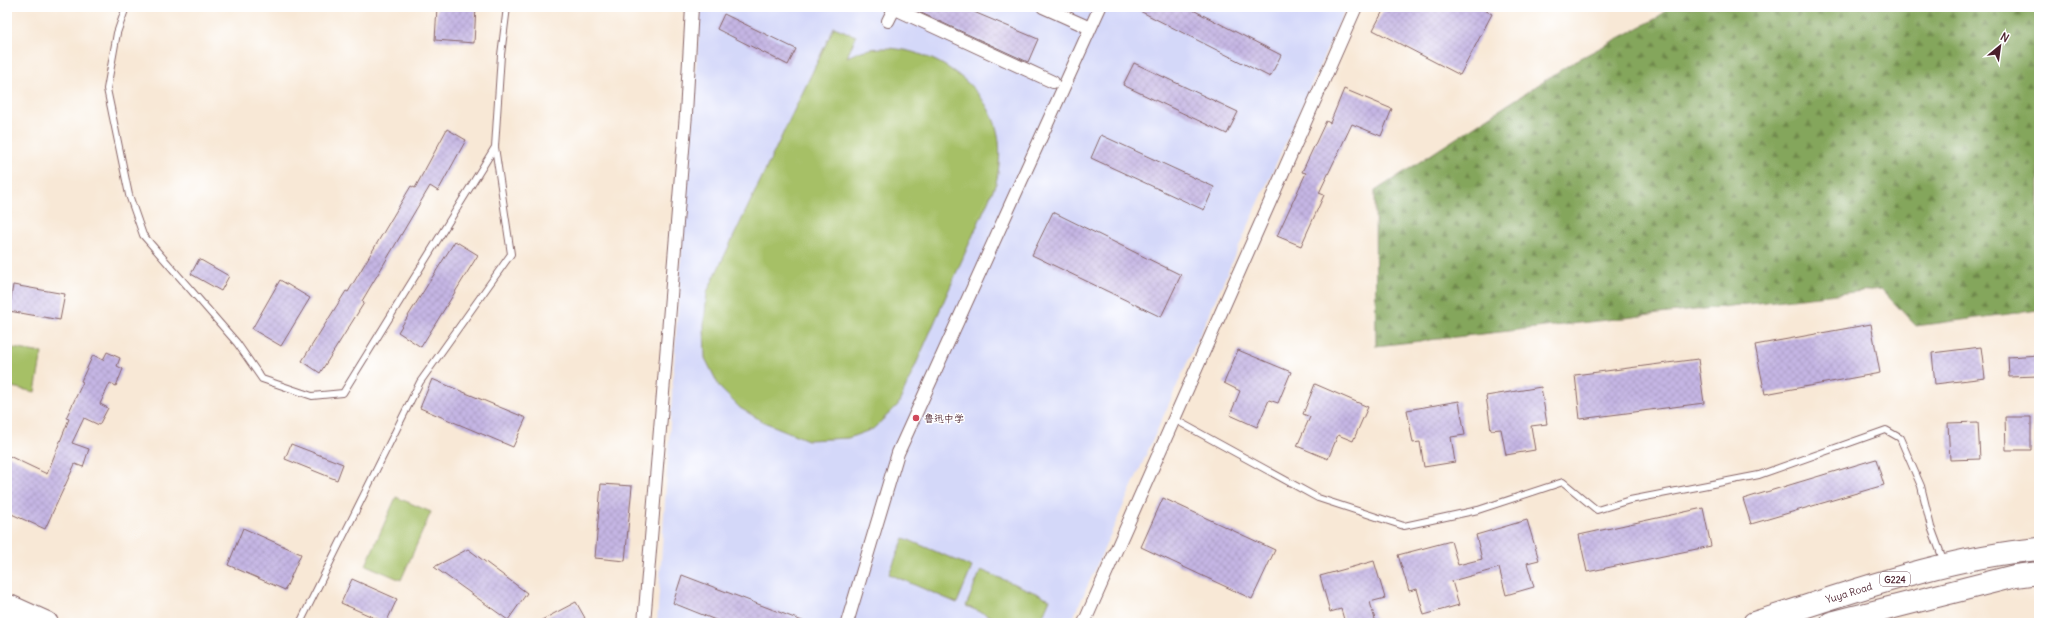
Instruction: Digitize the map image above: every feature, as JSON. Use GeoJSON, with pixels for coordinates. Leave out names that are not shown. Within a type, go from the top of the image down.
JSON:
{"type":"FeatureCollection","features":[{"type":"Feature","properties":{"kind":"highway","name":"Yuya Road"},"geometry":{"type":"LineString","coordinates":[[1754,623],[1923,570],[2011,552],[2039,549]]}},
{"type":"Feature","properties":{"kind":"highway"},"geometry":{"type":"LineString","coordinates":[[1831,623],[2015,576],[2039,574]]}},
{"type":"Feature","properties":{"kind":"highway"},"geometry":{"type":"LineString","coordinates":[[7,605],[48,623]]}},
{"type":"Feature","properties":{"kind":"street"},"geometry":{"type":"LineString","coordinates":[[644,623],[684,130],[692,7]]}},
{"type":"Feature","properties":{"kind":"street"},"geometry":{"type":"LineString","coordinates":[[1043,7],[1090,28]]}},
{"type":"Feature","properties":{"kind":"street"},"geometry":{"type":"LineString","coordinates":[[847,623],[898,453],[1100,7]]}},
{"type":"Feature","properties":{"kind":"street"},"geometry":{"type":"LineString","coordinates":[[1084,623],[1356,7]]}},
{"type":"Feature","properties":{"kind":"street"},"geometry":{"type":"LineString","coordinates":[[888,21],[894,8],[1053,82]]}},
{"type":"Feature","properties":{"kind":"lane"},"geometry":{"type":"LineString","coordinates":[[126,7],[117,33],[107,89],[129,195],[143,236],[237,344],[262,378],[312,396],[343,393],[495,147]]}},
{"type":"Feature","properties":{"kind":"lane"},"geometry":{"type":"LineString","coordinates":[[300,623],[420,382],[511,254],[495,147],[501,55],[507,7]]}},
{"type":"Feature","properties":{"kind":"lane"},"geometry":{"type":"LineString","coordinates":[[1174,419],[1318,498],[1404,526],[1478,510],[1563,482],[1597,510],[1630,500],[1759,475],[1886,430],[1900,438],[1921,486],[1931,527],[1945,566]]}},
{"type":"Feature","properties":{"kind":"shaded area","name":"鲁迅中学"},"geometry":{"type":"Polygon","coordinates":[[[701,7],[1346,7],[1071,623],[657,623],[684,213],[701,7]]]}},
{"type":"Feature","properties":{"kind":"green space"},"geometry":{"type":"Polygon","coordinates":[[[1668,7],[2039,7],[2039,310],[1916,326],[1881,289],[1376,346],[1375,191],[1573,62],[1657,18],[1668,7]]]}},
{"type":"Feature","properties":{"kind":"green space"},"geometry":{"type":"Polygon","coordinates":[[[834,27],[856,36],[847,57],[870,49],[888,48],[906,50],[923,55],[956,73],[970,85],[982,99],[991,114],[995,122],[999,139],[1000,157],[996,183],[898,405],[873,429],[848,438],[808,440],[764,422],[740,408],[720,388],[705,358],[704,325],[707,292],[834,27]]]}},
{"type":"Feature","properties":{"kind":"green space"},"geometry":{"type":"Polygon","coordinates":[[[7,347],[42,353],[35,392],[7,386],[7,347]]]}},
{"type":"Feature","properties":{"kind":"green space"},"geometry":{"type":"Polygon","coordinates":[[[396,497],[431,512],[401,580],[366,565],[396,497]]]}},
{"type":"Feature","properties":{"kind":"green space"},"geometry":{"type":"Polygon","coordinates":[[[904,538],[972,567],[957,603],[889,574],[904,538]]]}},
{"type":"Feature","properties":{"kind":"green space"},"geometry":{"type":"Polygon","coordinates":[[[981,570],[1050,599],[1040,623],[1007,623],[966,606],[981,570]]]}},
{"type":"Feature","properties":{"kind":"building"},"geometry":{"type":"Polygon","coordinates":[[[437,7],[476,7],[474,43],[435,40],[437,7]]]}},
{"type":"Feature","properties":{"kind":"building"},"geometry":{"type":"Polygon","coordinates":[[[921,7],[962,7],[1038,39],[1028,62],[919,12],[921,7]]]}},
{"type":"Feature","properties":{"kind":"building"},"geometry":{"type":"Polygon","coordinates":[[[1132,7],[1187,7],[1281,55],[1270,77],[1132,7]]]}},
{"type":"Feature","properties":{"kind":"building"},"geometry":{"type":"Polygon","coordinates":[[[1385,7],[1479,7],[1492,14],[1460,75],[1373,30],[1385,7]]]}},
{"type":"Feature","properties":{"kind":"building"},"geometry":{"type":"Polygon","coordinates":[[[724,14],[796,49],[788,65],[717,29],[724,14]]]}},
{"type":"Feature","properties":{"kind":"building"},"geometry":{"type":"Polygon","coordinates":[[[1134,63],[1238,112],[1227,134],[1123,85],[1134,63]]]}},
{"type":"Feature","properties":{"kind":"building"},"geometry":{"type":"Polygon","coordinates":[[[1344,89],[1392,109],[1381,136],[1352,124],[1319,193],[1324,195],[1301,246],[1277,236],[1306,173],[1302,172],[1326,121],[1330,123],[1344,89]]]}},
{"type":"Feature","properties":{"kind":"building"},"geometry":{"type":"Polygon","coordinates":[[[447,129],[466,140],[438,191],[430,186],[362,301],[364,303],[320,373],[302,361],[346,291],[348,292],[411,186],[415,188],[447,129]]]}},
{"type":"Feature","properties":{"kind":"building"},"geometry":{"type":"Polygon","coordinates":[[[1101,135],[1214,187],[1204,210],[1091,158],[1101,135]]]}},
{"type":"Feature","properties":{"kind":"building"},"geometry":{"type":"Polygon","coordinates":[[[1053,212],[1181,275],[1161,317],[1032,255],[1053,212]]]}},
{"type":"Feature","properties":{"kind":"building"},"geometry":{"type":"Polygon","coordinates":[[[455,241],[478,255],[421,347],[398,332],[455,241]]]}},
{"type":"Feature","properties":{"kind":"building"},"geometry":{"type":"Polygon","coordinates":[[[199,259],[229,276],[221,291],[191,274],[199,259]]]}},
{"type":"Feature","properties":{"kind":"building"},"geometry":{"type":"Polygon","coordinates":[[[280,280],[310,298],[281,346],[252,329],[280,280]]]}},
{"type":"Feature","properties":{"kind":"building"},"geometry":{"type":"Polygon","coordinates":[[[13,285],[65,294],[60,320],[9,311],[13,285]]]}},
{"type":"Feature","properties":{"kind":"building"},"geometry":{"type":"Polygon","coordinates":[[[1871,324],[1880,373],[1765,394],[1755,345],[1871,324]]]}},
{"type":"Feature","properties":{"kind":"building"},"geometry":{"type":"Polygon","coordinates":[[[1981,347],[1985,378],[1935,384],[1932,353],[1981,347]]]}},
{"type":"Feature","properties":{"kind":"building"},"geometry":{"type":"Polygon","coordinates":[[[1238,350],[1291,372],[1278,403],[1269,400],[1257,427],[1230,415],[1240,391],[1224,383],[1238,350]]]}},
{"type":"Feature","properties":{"kind":"building"},"geometry":{"type":"Polygon","coordinates":[[[107,352],[120,358],[117,366],[123,369],[116,386],[110,383],[100,404],[108,408],[99,425],[84,418],[72,443],[89,449],[83,467],[75,464],[45,529],[7,512],[7,455],[47,474],[69,419],[66,418],[83,382],[81,381],[93,355],[103,360],[107,352]]]}},
{"type":"Feature","properties":{"kind":"building"},"geometry":{"type":"Polygon","coordinates":[[[2039,355],[2039,376],[2009,377],[2008,357],[2039,355]]]}},
{"type":"Feature","properties":{"kind":"building"},"geometry":{"type":"Polygon","coordinates":[[[1698,359],[1704,403],[1580,419],[1575,375],[1698,359]]]}},
{"type":"Feature","properties":{"kind":"building"},"geometry":{"type":"Polygon","coordinates":[[[432,379],[526,418],[513,447],[420,408],[432,379]]]}},
{"type":"Feature","properties":{"kind":"building"},"geometry":{"type":"Polygon","coordinates":[[[1315,384],[1368,407],[1353,441],[1338,435],[1328,459],[1297,446],[1310,417],[1303,414],[1315,384]]]}},
{"type":"Feature","properties":{"kind":"building"},"geometry":{"type":"Polygon","coordinates":[[[1541,387],[1547,424],[1531,426],[1535,450],[1506,455],[1501,429],[1491,430],[1486,396],[1541,387]]]}},
{"type":"Feature","properties":{"kind":"building"},"geometry":{"type":"Polygon","coordinates":[[[1459,401],[1465,435],[1451,437],[1455,462],[1424,467],[1420,442],[1413,443],[1407,410],[1459,401]]]}},
{"type":"Feature","properties":{"kind":"building"},"geometry":{"type":"Polygon","coordinates":[[[2005,417],[2031,417],[2031,450],[2006,450],[2005,417]]]}},
{"type":"Feature","properties":{"kind":"building"},"geometry":{"type":"Polygon","coordinates":[[[1978,422],[1980,459],[1950,460],[1948,423],[1978,422]]]}},
{"type":"Feature","properties":{"kind":"building"},"geometry":{"type":"Polygon","coordinates":[[[291,444],[343,464],[337,480],[285,459],[291,444]]]}},
{"type":"Feature","properties":{"kind":"building"},"geometry":{"type":"Polygon","coordinates":[[[1876,459],[1884,485],[1751,524],[1743,499],[1876,459]]]}},
{"type":"Feature","properties":{"kind":"building"},"geometry":{"type":"Polygon","coordinates":[[[601,484],[632,486],[625,561],[595,558],[601,484]]]}},
{"type":"Feature","properties":{"kind":"building"},"geometry":{"type":"Polygon","coordinates":[[[1163,498],[1275,550],[1252,599],[1141,547],[1163,498]]]}},
{"type":"Feature","properties":{"kind":"building"},"geometry":{"type":"Polygon","coordinates":[[[1703,508],[1711,546],[1587,572],[1579,535],[1703,508]]]}},
{"type":"Feature","properties":{"kind":"building"},"geometry":{"type":"Polygon","coordinates":[[[1527,520],[1539,560],[1527,563],[1534,587],[1506,595],[1499,568],[1452,581],[1459,605],[1424,615],[1417,589],[1409,591],[1398,555],[1451,541],[1458,565],[1482,559],[1476,535],[1527,520]]]}},
{"type":"Feature","properties":{"kind":"building"},"geometry":{"type":"Polygon","coordinates":[[[243,528],[301,554],[285,590],[228,565],[243,528]]]}},
{"type":"Feature","properties":{"kind":"building"},"geometry":{"type":"Polygon","coordinates":[[[468,549],[527,593],[508,620],[434,567],[468,549]]]}},
{"type":"Feature","properties":{"kind":"building"},"geometry":{"type":"Polygon","coordinates":[[[1374,561],[1385,598],[1370,602],[1376,623],[1345,623],[1341,609],[1330,612],[1320,576],[1374,561]]]}},
{"type":"Feature","properties":{"kind":"building"},"geometry":{"type":"Polygon","coordinates":[[[682,575],[805,623],[723,623],[673,603],[682,575]]]}},
{"type":"Feature","properties":{"kind":"building"},"geometry":{"type":"Polygon","coordinates":[[[352,579],[397,599],[386,623],[341,603],[352,579]]]}},
{"type":"Feature","properties":{"kind":"building"},"geometry":{"type":"Polygon","coordinates":[[[576,602],[585,618],[575,623],[536,623],[576,602]]]}},
{"type":"Feature","properties":{"kind":"place","name":"鲁迅中学"},"geometry":{"type":"Point","coordinates":[916,418]}}]}
